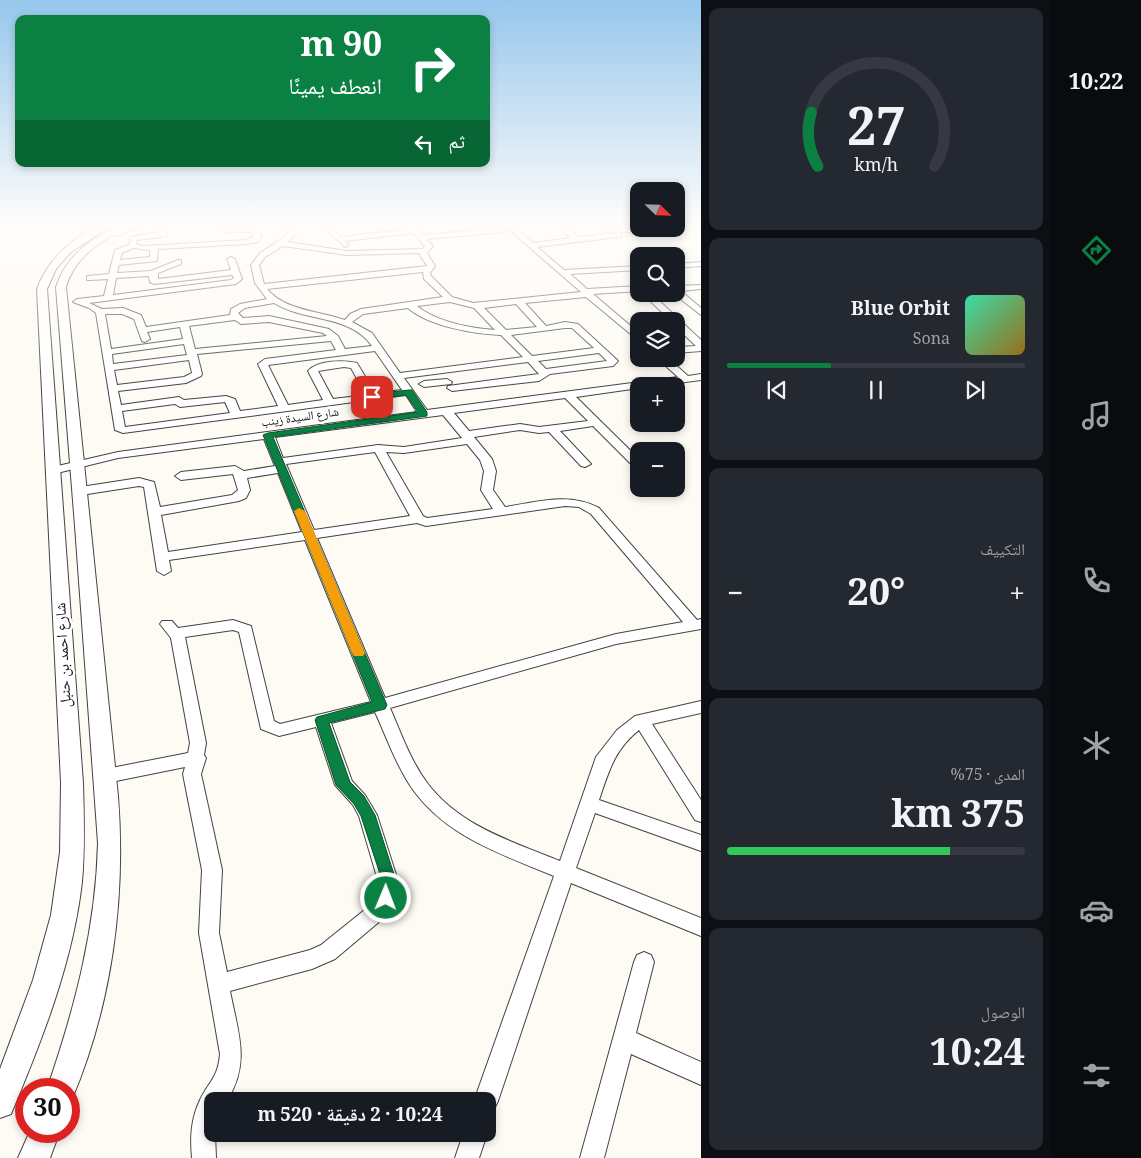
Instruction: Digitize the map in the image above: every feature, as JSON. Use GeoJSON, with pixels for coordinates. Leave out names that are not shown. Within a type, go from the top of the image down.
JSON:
{"type":"FeatureCollection","features":[{"type":"Feature","properties":{"kind":"street","name":"شارع احمد بن حنبل"},"geometry":{"type":"LineString","coordinates":[[0,1103],[36,1015],[54,955],[66,901],[72,852],[72,783],[42,289],[45,280]]}},
{"type":"Feature","properties":{"kind":"street","name":"شارع احمد بن حنبل"},"geometry":{"type":"LineString","coordinates":[[63,280],[61,287],[69,302],[76,463],[81,491],[100,726],[106,776],[109,844],[107,911],[98,965],[86,1017],[66,1078]]}},
{"type":"Feature","properties":{"kind":"street"},"geometry":{"type":"LineString","coordinates":[[108,298],[112,280]]}},
{"type":"Feature","properties":{"kind":"street"},"geometry":{"type":"LineString","coordinates":[[155,292],[154,282],[170,280]]}},
{"type":"Feature","properties":{"kind":"street"},"geometry":{"type":"LineString","coordinates":[[69,302],[231,283],[237,280]]}},
{"type":"Feature","properties":{"kind":"street"},"geometry":{"type":"LineString","coordinates":[[258,280],[272,301],[286,307],[348,322],[369,335],[424,414]]}},
{"type":"Feature","properties":{"kind":"street"},"geometry":{"type":"LineString","coordinates":[[262,287],[326,280]]}},
{"type":"Feature","properties":{"kind":"street"},"geometry":{"type":"LineString","coordinates":[[430,280],[450,299]]}},
{"type":"Feature","properties":{"kind":"street"},"geometry":{"type":"LineString","coordinates":[[571,280],[630,330]]}},
{"type":"Feature","properties":{"kind":"street"},"geometry":{"type":"LineString","coordinates":[[685,289],[701,287]]}},
{"type":"Feature","properties":{"kind":"street"},"geometry":{"type":"LineString","coordinates":[[348,322],[353,316],[361,312],[450,299],[477,306],[630,289]]}},
{"type":"Feature","properties":{"kind":"street"},"geometry":{"type":"LineString","coordinates":[[685,298],[701,312]]}},
{"type":"Feature","properties":{"kind":"street"},"geometry":{"type":"LineString","coordinates":[[235,317],[234,311],[238,308],[272,301]]}},
{"type":"Feature","properties":{"kind":"street"},"geometry":{"type":"LineString","coordinates":[[518,301],[544,329]]}},
{"type":"Feature","properties":{"kind":"street"},"geometry":{"type":"LineString","coordinates":[[69,302],[92,306],[100,312],[123,311],[132,313],[138,317],[148,347]]}},
{"type":"Feature","properties":{"kind":"street"},"geometry":{"type":"LineString","coordinates":[[655,302],[666,312]]}},
{"type":"Feature","properties":{"kind":"street"},"geometry":{"type":"LineString","coordinates":[[410,305],[419,313],[466,330],[504,334],[544,329],[554,325],[575,326],[613,361],[613,363],[545,372]]}},
{"type":"Feature","properties":{"kind":"street"},"geometry":{"type":"LineString","coordinates":[[477,306],[545,372]]}},
{"type":"Feature","properties":{"kind":"street"},"geometry":{"type":"LineString","coordinates":[[100,312],[119,428],[126,431],[236,414],[409,392]]}},
{"type":"Feature","properties":{"kind":"street"},"geometry":{"type":"LineString","coordinates":[[142,330],[235,317],[247,322],[272,319],[326,331],[335,338],[342,352]]}},
{"type":"Feature","properties":{"kind":"street"},"geometry":{"type":"LineString","coordinates":[[247,322],[256,338]]}},
{"type":"Feature","properties":{"kind":"street"},"geometry":{"type":"LineString","coordinates":[[113,388],[186,380],[197,374],[184,324]]}},
{"type":"Feature","properties":{"kind":"street"},"geometry":{"type":"LineString","coordinates":[[685,331],[701,347]]}},
{"type":"Feature","properties":{"kind":"street"},"geometry":{"type":"LineString","coordinates":[[109,368],[193,354],[256,338],[335,338]]}},
{"type":"Feature","properties":{"kind":"street"},"geometry":{"type":"LineString","coordinates":[[107,352],[189,341]]}},
{"type":"Feature","properties":{"kind":"street"},"geometry":{"type":"LineString","coordinates":[[685,349],[701,347]]}},
{"type":"Feature","properties":{"kind":"street"},"geometry":{"type":"LineString","coordinates":[[284,408],[264,363],[378,348]]}},
{"type":"Feature","properties":{"kind":"street"},"geometry":{"type":"LineString","coordinates":[[397,376],[602,350]]}},
{"type":"Feature","properties":{"kind":"street"},"geometry":{"type":"LineString","coordinates":[[329,402],[313,371],[316,368],[344,364],[354,365],[372,397]]}},
{"type":"Feature","properties":{"kind":"street"},"geometry":{"type":"LineString","coordinates":[[672,367],[686,379]]}},
{"type":"Feature","properties":{"kind":"street"},"geometry":{"type":"LineString","coordinates":[[438,371],[467,409]]}},
{"type":"Feature","properties":{"kind":"street"},"geometry":{"type":"LineString","coordinates":[[424,384],[449,385],[539,378],[544,376],[545,372]]}},
{"type":"Feature","properties":{"kind":"street","name":"شارع السيدة زينب"},"geometry":{"type":"LineString","coordinates":[[54,470],[76,463],[118,455],[701,377]]}},
{"type":"Feature","properties":{"kind":"street"},"geometry":{"type":"LineString","coordinates":[[174,381],[186,422]]}},
{"type":"Feature","properties":{"kind":"street"},"geometry":{"type":"LineString","coordinates":[[568,395],[630,457]]}},
{"type":"Feature","properties":{"kind":"street"},"geometry":{"type":"LineString","coordinates":[[116,409],[226,399],[231,401],[236,414]]}},
{"type":"Feature","properties":{"kind":"street"},"geometry":{"type":"LineString","coordinates":[[446,411],[489,465],[490,474],[486,482],[487,490],[502,512]]}},
{"type":"Feature","properties":{"kind":"street"},"geometry":{"type":"LineString","coordinates":[[240,475],[280,465],[378,448],[404,450],[520,427],[535,430],[595,423]]}},
{"type":"Feature","properties":{"kind":"street"},"geometry":{"type":"LineString","coordinates":[[551,428],[586,464]]}},
{"type":"Feature","properties":{"kind":"street"},"geometry":{"type":"LineString","coordinates":[[268,435],[380,705],[406,761],[422,789],[448,815],[480,837],[701,926]]}},
{"type":"Feature","properties":{"kind":"street"},"geometry":{"type":"LineString","coordinates":[[378,448],[418,519]]}},
{"type":"Feature","properties":{"kind":"street"},"geometry":{"type":"LineString","coordinates":[[154,512],[235,498],[242,495],[244,490],[238,471],[228,470],[181,476]]}},
{"type":"Feature","properties":{"kind":"street"},"geometry":{"type":"LineString","coordinates":[[81,491],[146,482],[150,486],[164,571]]}},
{"type":"Feature","properties":{"kind":"street"},"geometry":{"type":"LineString","coordinates":[[162,557],[418,519],[431,522],[565,502],[590,507],[595,511],[697,625]]}},
{"type":"Feature","properties":{"kind":"street"},"geometry":{"type":"LineString","coordinates":[[220,1092],[226,1082],[231,1054],[209,933],[212,870],[192,774],[197,758],[198,743],[172,629],[233,625],[242,627],[248,633],[267,724],[274,729],[284,730],[616,639],[697,625]]}},
{"type":"Feature","properties":{"kind":"street"},"geometry":{"type":"LineString","coordinates":[[489,1092],[605,757],[623,734],[641,720],[701,706]]}},
{"type":"Feature","properties":{"kind":"street"},"geometry":{"type":"LineString","coordinates":[[218,984],[312,959],[328,952],[379,910],[386,898],[389,884],[368,815],[359,800],[344,785],[322,720]]}},
{"type":"Feature","properties":{"kind":"street"},"geometry":{"type":"LineString","coordinates":[[641,720],[701,815]]}},
{"type":"Feature","properties":{"kind":"street"},"geometry":{"type":"LineString","coordinates":[[106,776],[197,758]]}},
{"type":"Feature","properties":{"kind":"street"},"geometry":{"type":"LineString","coordinates":[[589,804],[701,843]]}},
{"type":"Feature","properties":{"kind":"street"},"geometry":{"type":"LineString","coordinates":[[592,1158],[644,962]]}},
{"type":"Feature","properties":{"kind":"street"},"geometry":{"type":"LineString","coordinates":[[624,1039],[701,1074]]}},
{"type":"Feature","properties":{"kind":"street"},"geometry":{"type":"LineString","coordinates":[[204,1121],[202,1138],[204,1158]]}},
{"type":"Feature","properties":{"kind":"street"},"geometry":{"type":"LineString","coordinates":[[466,1158],[472,1142]]}},
{"type":"Feature","properties":{"kind":"street"},"geometry":{"type":"LineString","coordinates":[[34,1158],[40,1143]]}},
{"type":"Feature","properties":{"kind":"slow traffic"},"geometry":{"type":"LineString","coordinates":[[299,511],[358,653]]}},
{"type":"Feature","properties":{"kind":"route"},"geometry":{"type":"LineString","coordinates":[[372,397],[409,392],[424,414],[268,435],[380,705],[322,720],[344,785],[359,800],[368,815],[389,884],[386,898]]}}]}
